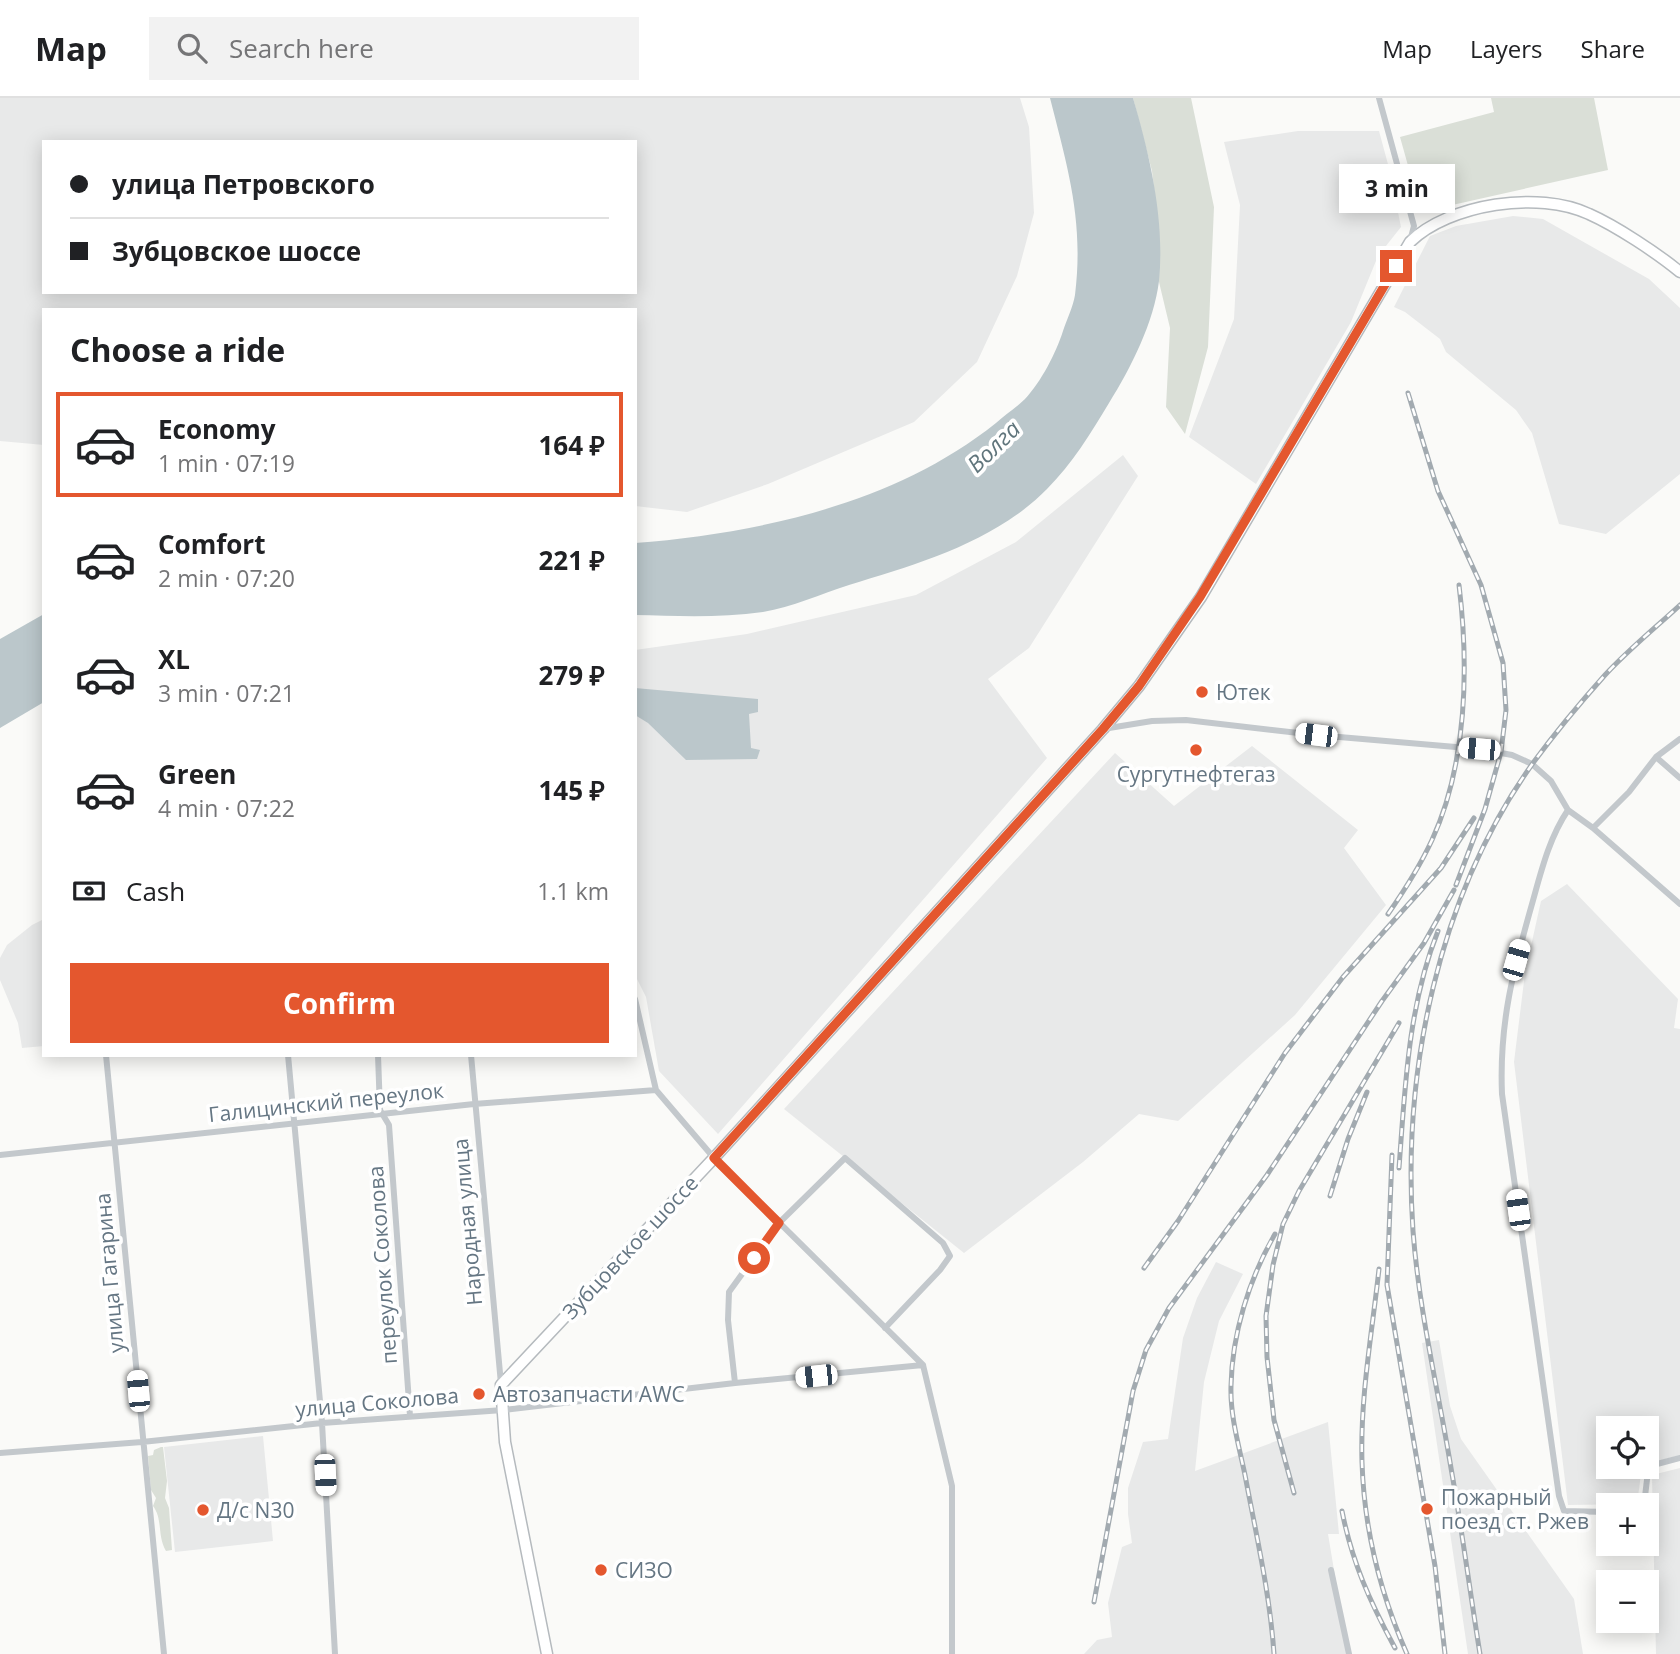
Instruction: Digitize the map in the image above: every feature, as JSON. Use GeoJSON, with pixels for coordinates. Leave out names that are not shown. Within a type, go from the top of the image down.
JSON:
{"type":"FeatureCollection","features":[{"type":"Feature","properties":{"kind":"main road"},"geometry":{"type":"LineString","coordinates":[[1410,242],[1443,218],[1515,203],[1540,204],[1588,213],[1666,260],[1680,272]]}},
{"type":"Feature","properties":{"kind":"main road","name":"Зубцовское шоссе"},"geometry":{"type":"LineString","coordinates":[[501,1385],[714,1158],[1139,686],[1200,597],[1410,242]]}},
{"type":"Feature","properties":{"kind":"main road"},"geometry":{"type":"LineString","coordinates":[[501,1385],[505,1442],[547,1654]]}},
{"type":"Feature","properties":{"kind":"street"},"geometry":{"type":"LineString","coordinates":[[1379,98],[1414,226],[1410,242]]}},
{"type":"Feature","properties":{"kind":"street"},"geometry":{"type":"LineString","coordinates":[[1103,729],[1162,720],[1186,720],[1501,752],[1532,764],[1551,781],[1568,810],[1593,828],[1680,904]]}},
{"type":"Feature","properties":{"kind":"street"},"geometry":{"type":"LineString","coordinates":[[1593,828],[1629,792],[1656,757],[1680,739]]}},
{"type":"Feature","properties":{"kind":"street"},"geometry":{"type":"LineString","coordinates":[[1656,757],[1680,778]]}},
{"type":"Feature","properties":{"kind":"street"},"geometry":{"type":"LineString","coordinates":[[1568,810],[1553,838],[1516,960],[1502,1029],[1501,1072],[1507,1132],[1559,1496],[1564,1511],[1596,1512]]}},
{"type":"Feature","properties":{"kind":"street"},"geometry":{"type":"LineString","coordinates":[[637,1008],[656,1090],[714,1158],[923,1365],[952,1486],[952,1654]]}},
{"type":"Feature","properties":{"kind":"street","name":"улица Гагарина"},"geometry":{"type":"LineString","coordinates":[[106,1057],[164,1654]]}},
{"type":"Feature","properties":{"kind":"street"},"geometry":{"type":"LineString","coordinates":[[288,1057],[322,1423],[335,1654]]}},
{"type":"Feature","properties":{"kind":"street","name":"переулок Соколова"},"geometry":{"type":"LineString","coordinates":[[378,1057],[382,1114],[389,1125],[410,1416]]}},
{"type":"Feature","properties":{"kind":"street","name":"Народная улица"},"geometry":{"type":"LineString","coordinates":[[471,1057],[501,1385]]}},
{"type":"Feature","properties":{"kind":"street","name":"Галицинский переулок"},"geometry":{"type":"LineString","coordinates":[[0,1155],[474,1104],[656,1090]]}},
{"type":"Feature","properties":{"kind":"street"},"geometry":{"type":"LineString","coordinates":[[735,1383],[728,1320],[729,1292],[779,1223],[845,1158],[943,1243],[950,1256],[885,1328]]}},
{"type":"Feature","properties":{"kind":"street","name":"улица Соколова"},"geometry":{"type":"LineString","coordinates":[[0,1453],[142,1442],[322,1423],[503,1410],[735,1383],[923,1365]]}},
{"type":"Feature","properties":{"kind":"street"},"geometry":{"type":"LineString","coordinates":[[1645,1493],[1648,1471],[1657,1464],[1680,1458]]}},
{"type":"Feature","properties":{"kind":"street"},"geometry":{"type":"LineString","coordinates":[[1331,1570],[1349,1654]]}},
{"type":"Feature","properties":{"kind":"shaded area"},"geometry":{"type":"Polygon","coordinates":[[[0,98],[1020,98],[1029,127],[1034,213],[1017,276],[977,362],[914,422],[768,484],[687,512],[637,506],[637,308],[42,308],[42,445],[0,441],[0,98]]]}},
{"type":"Feature","properties":{"kind":"shaded area"},"geometry":{"type":"Polygon","coordinates":[[[1133,98],[1191,98],[1214,207],[1208,347],[1185,434],[1166,407],[1170,328],[1159,282],[1159,231],[1152,171],[1133,98]]]}},
{"type":"Feature","properties":{"kind":"shaded area"},"geometry":{"type":"Polygon","coordinates":[[[1491,98],[1594,98],[1608,170],[1421,212],[1400,137],[1494,112],[1491,98]]]}},
{"type":"Feature","properties":{"kind":"shaded area"},"geometry":{"type":"Polygon","coordinates":[[[1298,131],[1379,131],[1401,227],[1378,256],[1351,322],[1256,484],[1189,437],[1234,319],[1240,205],[1224,142],[1298,131]]]}},
{"type":"Feature","properties":{"kind":"shaded area"},"geometry":{"type":"Polygon","coordinates":[[[1513,216],[1543,219],[1649,279],[1680,308],[1680,474],[1606,534],[1559,524],[1532,433],[1516,410],[1446,352],[1440,339],[1405,312],[1394,307],[1430,236],[1456,226],[1513,216]]]}},
{"type":"Feature","properties":{"kind":"shaded area"},"geometry":{"type":"Polygon","coordinates":[[[1123,455],[1138,476],[1029,648],[988,679],[1047,758],[718,1134],[659,1071],[646,997],[637,979],[637,650],[747,634],[916,595],[1016,542],[1123,455]]]}},
{"type":"Feature","properties":{"kind":"shaded area"},"geometry":{"type":"Polygon","coordinates":[[[1252,746],[1358,830],[1344,848],[1386,905],[1295,1015],[1178,1121],[1139,1114],[1083,1162],[964,1253],[784,1109],[1115,753],[1174,806],[1252,746]]]}},
{"type":"Feature","properties":{"kind":"shaded area"},"geometry":{"type":"Polygon","coordinates":[[[1567,884],[1678,999],[1674,1028],[1680,1029],[1680,1455],[1659,1461],[1659,1416],[1596,1416],[1596,1479],[1640,1479],[1638,1493],[1596,1493],[1596,1505],[1568,1505],[1514,1062],[1525,973],[1541,901],[1567,884]]]}},
{"type":"Feature","properties":{"kind":"shaded area"},"geometry":{"type":"Polygon","coordinates":[[[42,920],[42,1046],[22,1048],[18,1023],[0,980],[0,958],[7,945],[42,920]]]}},
{"type":"Feature","properties":{"kind":"shaded area"},"geometry":{"type":"Polygon","coordinates":[[[1216,1262],[1243,1274],[1219,1321],[1204,1382],[1195,1471],[1328,1422],[1339,1534],[1328,1534],[1348,1654],[1084,1654],[1097,1640],[1112,1637],[1108,1603],[1122,1547],[1132,1543],[1128,1488],[1143,1442],[1168,1439],[1183,1338],[1197,1298],[1216,1262]]]}},
{"type":"Feature","properties":{"kind":"shaded area"},"geometry":{"type":"Polygon","coordinates":[[[1439,1340],[1450,1406],[1461,1439],[1574,1599],[1583,1654],[1468,1654],[1422,1343],[1439,1340]]]}},
{"type":"Feature","properties":{"kind":"shaded area"},"geometry":{"type":"Polygon","coordinates":[[[263,1436],[273,1541],[175,1552],[164,1447],[263,1436]]]}},
{"type":"Feature","properties":{"kind":"shaded area"},"geometry":{"type":"Polygon","coordinates":[[[161,1447],[167,1481],[165,1498],[169,1508],[172,1550],[166,1551],[153,1506],[156,1498],[151,1490],[148,1456],[161,1447]]]}},
{"type":"Feature","properties":{"kind":"shaded area"},"geometry":{"type":"Polygon","coordinates":[[[1680,1468],[1680,1654],[1656,1654],[1656,1633],[1659,1633],[1659,1570],[1654,1570],[1654,1556],[1659,1556],[1659,1493],[1652,1493],[1652,1479],[1659,1479],[1659,1473],[1680,1468]]]}},
{"type":"Feature","properties":{"kind":"water","name":"Волга"},"geometry":{"type":"Polygon","coordinates":[[[1050,98],[1133,98],[1155,188],[1160,235],[1159,281],[1152,312],[1125,375],[1081,448],[1047,489],[1004,523],[954,549],[796,604],[747,614],[637,615],[637,543],[778,522],[871,493],[915,474],[957,451],[1022,402],[1047,367],[1074,300],[1077,268],[1076,219],[1063,148],[1050,98]]]}},
{"type":"Feature","properties":{"kind":"water"},"geometry":{"type":"Polygon","coordinates":[[[42,615],[42,703],[0,728],[0,639],[42,615]]]}},
{"type":"Feature","properties":{"kind":"water"},"geometry":{"type":"Polygon","coordinates":[[[637,688],[758,699],[758,712],[749,714],[751,748],[760,750],[757,759],[686,760],[648,723],[637,716],[637,688]]]}},
{"type":"Feature","properties":{"kind":"railway"},"geometry":{"type":"LineString","coordinates":[[1408,393],[1438,491],[1481,585],[1503,663],[1506,710],[1501,752],[1485,809],[1456,885]]}},
{"type":"Feature","properties":{"kind":"railway"},"geometry":{"type":"LineString","coordinates":[[1388,914],[1412,878],[1432,840],[1444,811],[1459,748],[1464,682],[1459,585]]}},
{"type":"Feature","properties":{"kind":"railway"},"geometry":{"type":"LineString","coordinates":[[1480,1654],[1455,1491],[1424,1320],[1413,1231],[1411,1170],[1421,1048],[1433,987],[1450,927],[1473,870],[1500,815],[1533,763],[1586,696],[1623,657],[1680,605]]}},
{"type":"Feature","properties":{"kind":"railway"},"geometry":{"type":"LineString","coordinates":[[1144,1268],[1178,1221],[1285,1053],[1343,977],[1441,868],[1474,818]]}},
{"type":"Feature","properties":{"kind":"railway"},"geometry":{"type":"LineString","coordinates":[[1094,1602],[1133,1391],[1146,1350],[1169,1308],[1267,1175],[1382,1001],[1424,943],[1454,890]]}},
{"type":"Feature","properties":{"kind":"railway"},"geometry":{"type":"LineString","coordinates":[[1399,1168],[1414,1018],[1420,988],[1438,931]]}},
{"type":"Feature","properties":{"kind":"railway"},"geometry":{"type":"LineString","coordinates":[[1294,1493],[1274,1420],[1267,1357],[1266,1316],[1273,1265],[1283,1224],[1299,1191],[1399,1023]]}},
{"type":"Feature","properties":{"kind":"railway"},"geometry":{"type":"LineString","coordinates":[[1330,1196],[1348,1139],[1367,1092]]}},
{"type":"Feature","properties":{"kind":"railway"},"geometry":{"type":"LineString","coordinates":[[1392,1155],[1387,1285],[1435,1566],[1445,1654]]}},
{"type":"Feature","properties":{"kind":"railway"},"geometry":{"type":"LineString","coordinates":[[1274,1654],[1262,1564],[1233,1420],[1231,1386],[1235,1347],[1244,1307],[1257,1269],[1275,1234]]}},
{"type":"Feature","properties":{"kind":"railway"},"geometry":{"type":"LineString","coordinates":[[1379,1269],[1363,1414],[1363,1487],[1381,1584],[1407,1654]]}},
{"type":"Feature","properties":{"kind":"railway"},"geometry":{"type":"LineString","coordinates":[[1342,1511],[1363,1581],[1395,1648]]}},
{"type":"Feature","properties":{"kind":"place","name":"Ютек"},"geometry":{"type":"Point","coordinates":[1202,692]}},
{"type":"Feature","properties":{"kind":"place","name":"Сургутнефтегаз"},"geometry":{"type":"Point","coordinates":[1196,750]}},
{"type":"Feature","properties":{"kind":"place","name":"Автозапчасти AWC"},"geometry":{"type":"Point","coordinates":[479,1394]}},
{"type":"Feature","properties":{"kind":"place","name":"Пожарный поезд ст. Ржев"},"geometry":{"type":"Point","coordinates":[1427,1509]}},
{"type":"Feature","properties":{"kind":"place","name":"Д/с N30"},"geometry":{"type":"Point","coordinates":[203,1510]}},
{"type":"Feature","properties":{"kind":"place","name":"СИЗО"},"geometry":{"type":"Point","coordinates":[601,1570]}},
{"type":"Feature","properties":{"kind":"route"},"geometry":{"type":"LineString","coordinates":[[754,1258],[779,1223],[714,1158],[1139,686],[1200,597],[1396,266]]}}]}
